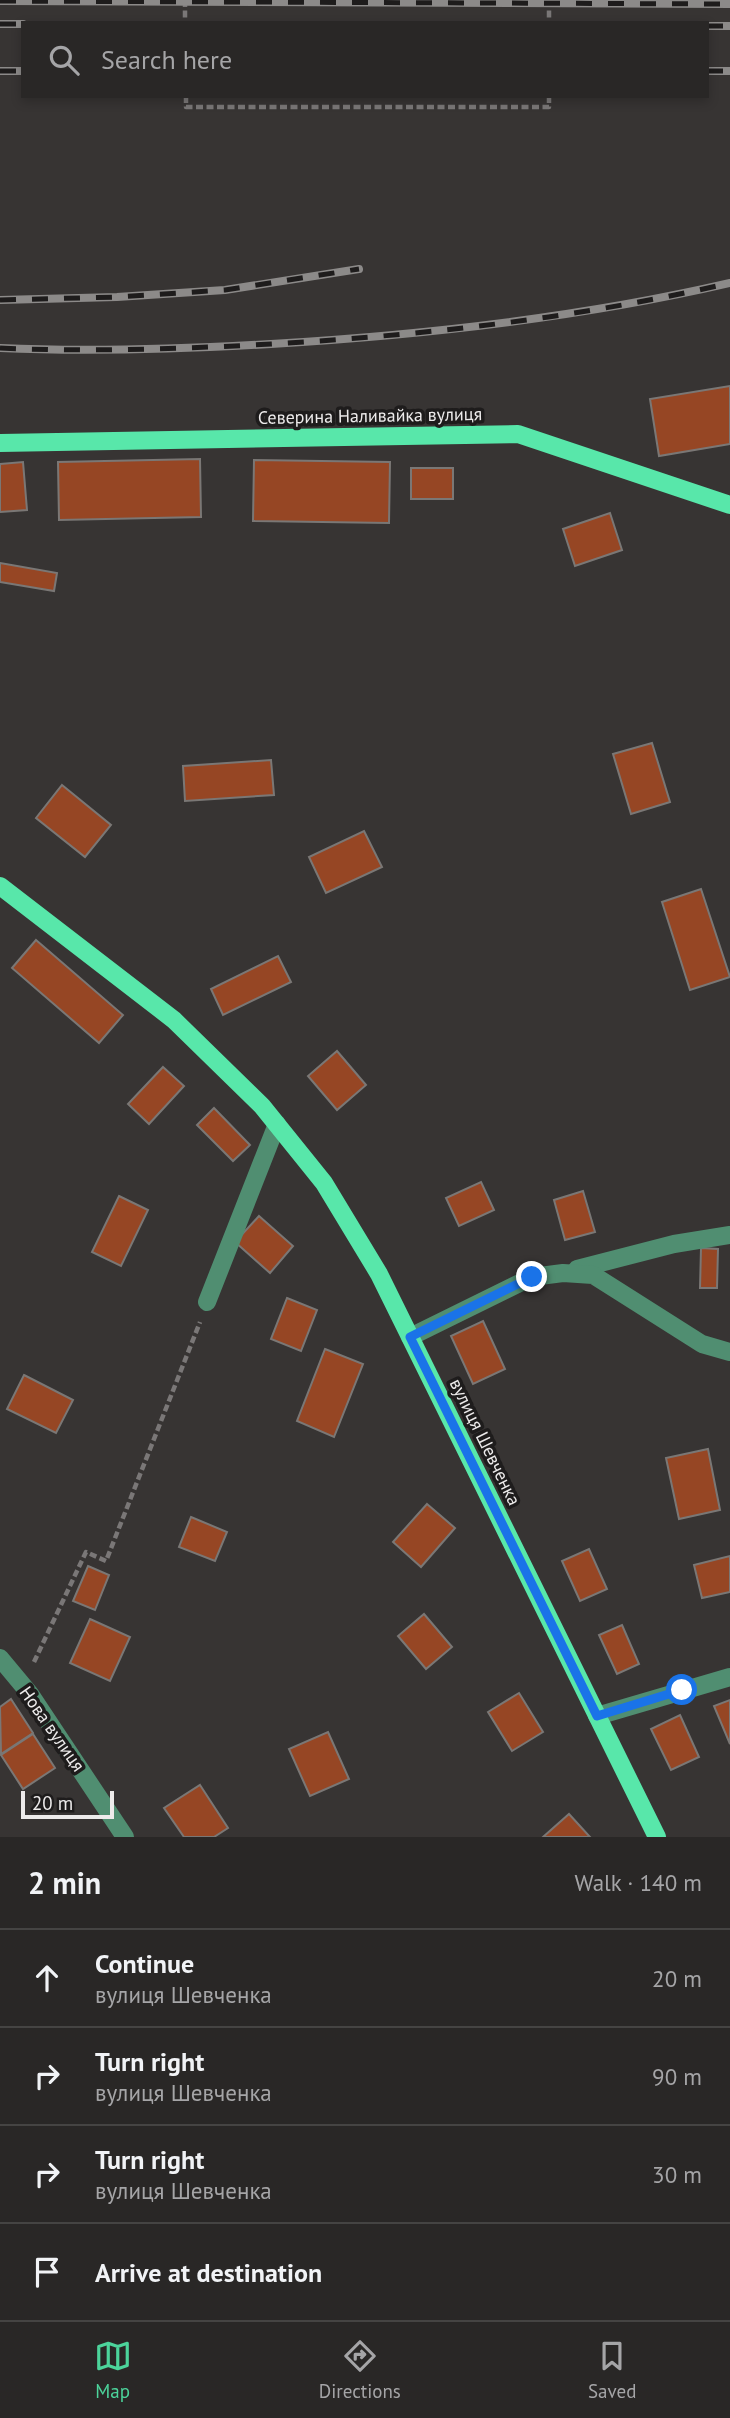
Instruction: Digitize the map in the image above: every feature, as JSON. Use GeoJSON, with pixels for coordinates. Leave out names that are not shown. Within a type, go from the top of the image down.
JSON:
{"type":"FeatureCollection","features":[{"type":"Feature","properties":{"kind":"main road","name":"Северина Наливайка вулиця"},"geometry":{"type":"LineString","coordinates":[[0,443],[518,434],[730,505]]}},
{"type":"Feature","properties":{"kind":"main road","name":"вулиця Шевченка"},"geometry":{"type":"LineString","coordinates":[[0,886],[174,1020],[262,1106],[324,1183],[379,1274],[657,1837]]}},
{"type":"Feature","properties":{"kind":"street"},"geometry":{"type":"LineString","coordinates":[[207,1302],[277,1124]]}},
{"type":"Feature","properties":{"kind":"street"},"geometry":{"type":"LineString","coordinates":[[410,1337],[532,1277],[564,1273],[674,1244],[730,1235]]}},
{"type":"Feature","properties":{"kind":"street"},"geometry":{"type":"LineString","coordinates":[[564,1273],[593,1275],[702,1344],[730,1352]]}},
{"type":"Feature","properties":{"kind":"street","name":"Нова вулиця"},"geometry":{"type":"LineString","coordinates":[[0,1658],[23,1685],[125,1837]]}},
{"type":"Feature","properties":{"kind":"street"},"geometry":{"type":"LineString","coordinates":[[597,1716],[730,1676]]}},
{"type":"Feature","properties":{"kind":"path"},"geometry":{"type":"LineString","coordinates":[[185,0],[185,21]]}},
{"type":"Feature","properties":{"kind":"path"},"geometry":{"type":"LineString","coordinates":[[549,0],[549,21]]}},
{"type":"Feature","properties":{"kind":"path"},"geometry":{"type":"LineString","coordinates":[[186,98],[186,107],[549,107],[549,98]]}},
{"type":"Feature","properties":{"kind":"path"},"geometry":{"type":"LineString","coordinates":[[23,1685],[86,1552],[106,1561],[207,1302]]}},
{"type":"Feature","properties":{"kind":"building"},"geometry":{"type":"Polygon","coordinates":[[[730,386],[730,444],[659,456],[650,399],[730,386]]]}},
{"type":"Feature","properties":{"kind":"building"},"geometry":{"type":"Polygon","coordinates":[[[200,459],[201,517],[59,520],[58,462],[200,459]]]}},
{"type":"Feature","properties":{"kind":"building"},"geometry":{"type":"Polygon","coordinates":[[[254,460],[390,462],[389,523],[253,521],[254,460]]]}},
{"type":"Feature","properties":{"kind":"building"},"geometry":{"type":"Polygon","coordinates":[[[23,462],[27,510],[0,512],[0,464],[23,462]]]}},
{"type":"Feature","properties":{"kind":"building"},"geometry":{"type":"Polygon","coordinates":[[[411,468],[453,468],[453,499],[411,499],[411,468]]]}},
{"type":"Feature","properties":{"kind":"building"},"geometry":{"type":"Polygon","coordinates":[[[610,513],[622,550],[575,566],[563,529],[610,513]]]}},
{"type":"Feature","properties":{"kind":"building"},"geometry":{"type":"Polygon","coordinates":[[[0,563],[57,573],[54,591],[0,582],[0,563]]]}},
{"type":"Feature","properties":{"kind":"building"},"geometry":{"type":"Polygon","coordinates":[[[652,743],[670,802],[631,814],[613,754],[652,743]]]}},
{"type":"Feature","properties":{"kind":"building"},"geometry":{"type":"Polygon","coordinates":[[[271,760],[274,795],[185,801],[183,766],[271,760]]]}},
{"type":"Feature","properties":{"kind":"building"},"geometry":{"type":"Polygon","coordinates":[[[62,785],[111,825],[85,857],[36,818],[62,785]]]}},
{"type":"Feature","properties":{"kind":"building"},"geometry":{"type":"Polygon","coordinates":[[[364,831],[382,867],[326,893],[309,857],[364,831]]]}},
{"type":"Feature","properties":{"kind":"building"},"geometry":{"type":"Polygon","coordinates":[[[701,889],[730,977],[690,990],[662,902],[701,889]]]}},
{"type":"Feature","properties":{"kind":"building"},"geometry":{"type":"Polygon","coordinates":[[[36,940],[123,1015],[99,1043],[12,968],[36,940]]]}},
{"type":"Feature","properties":{"kind":"building"},"geometry":{"type":"Polygon","coordinates":[[[278,956],[291,982],[223,1015],[211,989],[278,956]]]}},
{"type":"Feature","properties":{"kind":"building"},"geometry":{"type":"Polygon","coordinates":[[[337,1051],[366,1085],[337,1110],[308,1076],[337,1051]]]}},
{"type":"Feature","properties":{"kind":"building"},"geometry":{"type":"Polygon","coordinates":[[[163,1067],[184,1086],[149,1124],[128,1104],[163,1067]]]}},
{"type":"Feature","properties":{"kind":"building"},"geometry":{"type":"Polygon","coordinates":[[[214,1108],[250,1145],[233,1161],[197,1125],[214,1108]]]}},
{"type":"Feature","properties":{"kind":"building"},"geometry":{"type":"Polygon","coordinates":[[[481,1182],[494,1210],[459,1226],[446,1198],[481,1182]]]}},
{"type":"Feature","properties":{"kind":"building"},"geometry":{"type":"Polygon","coordinates":[[[583,1191],[595,1232],[565,1240],[554,1200],[583,1191]]]}},
{"type":"Feature","properties":{"kind":"building"},"geometry":{"type":"Polygon","coordinates":[[[119,1196],[148,1210],[121,1266],[92,1252],[119,1196]]]}},
{"type":"Feature","properties":{"kind":"building"},"geometry":{"type":"Polygon","coordinates":[[[259,1216],[293,1246],[270,1273],[235,1242],[259,1216]]]}},
{"type":"Feature","properties":{"kind":"building"},"geometry":{"type":"Polygon","coordinates":[[[701,1248],[718,1249],[717,1288],[700,1288],[701,1248]]]}},
{"type":"Feature","properties":{"kind":"building"},"geometry":{"type":"Polygon","coordinates":[[[287,1298],[317,1310],[301,1351],[271,1339],[287,1298]]]}},
{"type":"Feature","properties":{"kind":"building"},"geometry":{"type":"Polygon","coordinates":[[[483,1321],[505,1369],[473,1384],[451,1336],[483,1321]]]}},
{"type":"Feature","properties":{"kind":"building"},"geometry":{"type":"Polygon","coordinates":[[[325,1349],[363,1364],[334,1437],[297,1421],[325,1349]]]}},
{"type":"Feature","properties":{"kind":"building"},"geometry":{"type":"Polygon","coordinates":[[[24,1375],[73,1400],[56,1433],[7,1409],[24,1375]]]}},
{"type":"Feature","properties":{"kind":"building"},"geometry":{"type":"Polygon","coordinates":[[[708,1449],[720,1510],[679,1519],[666,1458],[708,1449]]]}},
{"type":"Feature","properties":{"kind":"building"},"geometry":{"type":"Polygon","coordinates":[[[427,1504],[455,1528],[421,1567],[393,1542],[427,1504]]]}},
{"type":"Feature","properties":{"kind":"building"},"geometry":{"type":"Polygon","coordinates":[[[191,1517],[227,1532],[215,1561],[179,1547],[191,1517]]]}},
{"type":"Feature","properties":{"kind":"building"},"geometry":{"type":"Polygon","coordinates":[[[589,1549],[607,1589],[580,1601],[562,1561],[589,1549]]]}},
{"type":"Feature","properties":{"kind":"building"},"geometry":{"type":"Polygon","coordinates":[[[730,1556],[730,1592],[702,1598],[694,1565],[730,1556]]]}},
{"type":"Feature","properties":{"kind":"building"},"geometry":{"type":"Polygon","coordinates":[[[88,1566],[109,1575],[95,1610],[73,1601],[88,1566]]]}},
{"type":"Feature","properties":{"kind":"building"},"geometry":{"type":"Polygon","coordinates":[[[424,1614],[452,1647],[426,1669],[398,1636],[424,1614]]]}},
{"type":"Feature","properties":{"kind":"building"},"geometry":{"type":"Polygon","coordinates":[[[90,1619],[130,1637],[110,1681],[70,1663],[90,1619]]]}},
{"type":"Feature","properties":{"kind":"building"},"geometry":{"type":"Polygon","coordinates":[[[622,1625],[639,1664],[617,1674],[599,1635],[622,1625]]]}},
{"type":"Feature","properties":{"kind":"building"},"geometry":{"type":"Polygon","coordinates":[[[519,1693],[543,1732],[512,1751],[488,1712],[519,1693]]]}},
{"type":"Feature","properties":{"kind":"building"},"geometry":{"type":"Polygon","coordinates":[[[11,1699],[33,1733],[1,1754],[0,1707],[11,1699]]]}},
{"type":"Feature","properties":{"kind":"building"},"geometry":{"type":"Polygon","coordinates":[[[730,1700],[730,1744],[714,1706],[730,1700]]]}},
{"type":"Feature","properties":{"kind":"building"},"geometry":{"type":"Polygon","coordinates":[[[680,1715],[699,1757],[671,1770],[651,1729],[680,1715]]]}},
{"type":"Feature","properties":{"kind":"building"},"geometry":{"type":"Polygon","coordinates":[[[328,1732],[349,1779],[310,1796],[289,1749],[328,1732]]]}},
{"type":"Feature","properties":{"kind":"building"},"geometry":{"type":"Polygon","coordinates":[[[33,1734],[55,1768],[23,1789],[1,1755],[33,1734]]]}},
{"type":"Feature","properties":{"kind":"building"},"geometry":{"type":"Polygon","coordinates":[[[200,1785],[228,1828],[214,1837],[184,1837],[164,1808],[200,1785]]]}},
{"type":"Feature","properties":{"kind":"building"},"geometry":{"type":"Polygon","coordinates":[[[569,1814],[590,1837],[543,1837],[569,1814]]]}},
{"type":"Feature","properties":{"kind":"railway"},"geometry":{"type":"LineString","coordinates":[[0,1],[730,4]]}},
{"type":"Feature","properties":{"kind":"railway"},"geometry":{"type":"LineString","coordinates":[[0,24],[21,24]]}},
{"type":"Feature","properties":{"kind":"railway"},"geometry":{"type":"LineString","coordinates":[[709,26],[730,26]]}},
{"type":"Feature","properties":{"kind":"railway"},"geometry":{"type":"LineString","coordinates":[[0,71],[21,71]]}},
{"type":"Feature","properties":{"kind":"railway"},"geometry":{"type":"LineString","coordinates":[[709,71],[730,71]]}},
{"type":"Feature","properties":{"kind":"railway"},"geometry":{"type":"LineString","coordinates":[[0,300],[117,297],[225,290],[359,269]]}},
{"type":"Feature","properties":{"kind":"railway"},"geometry":{"type":"LineString","coordinates":[[0,348],[170,349],[387,336],[559,315],[730,283]]}},
{"type":"Feature","properties":{"kind":"route"},"geometry":{"type":"LineString","coordinates":[[532,1277],[410,1337],[597,1716],[682,1690]]}}]}
